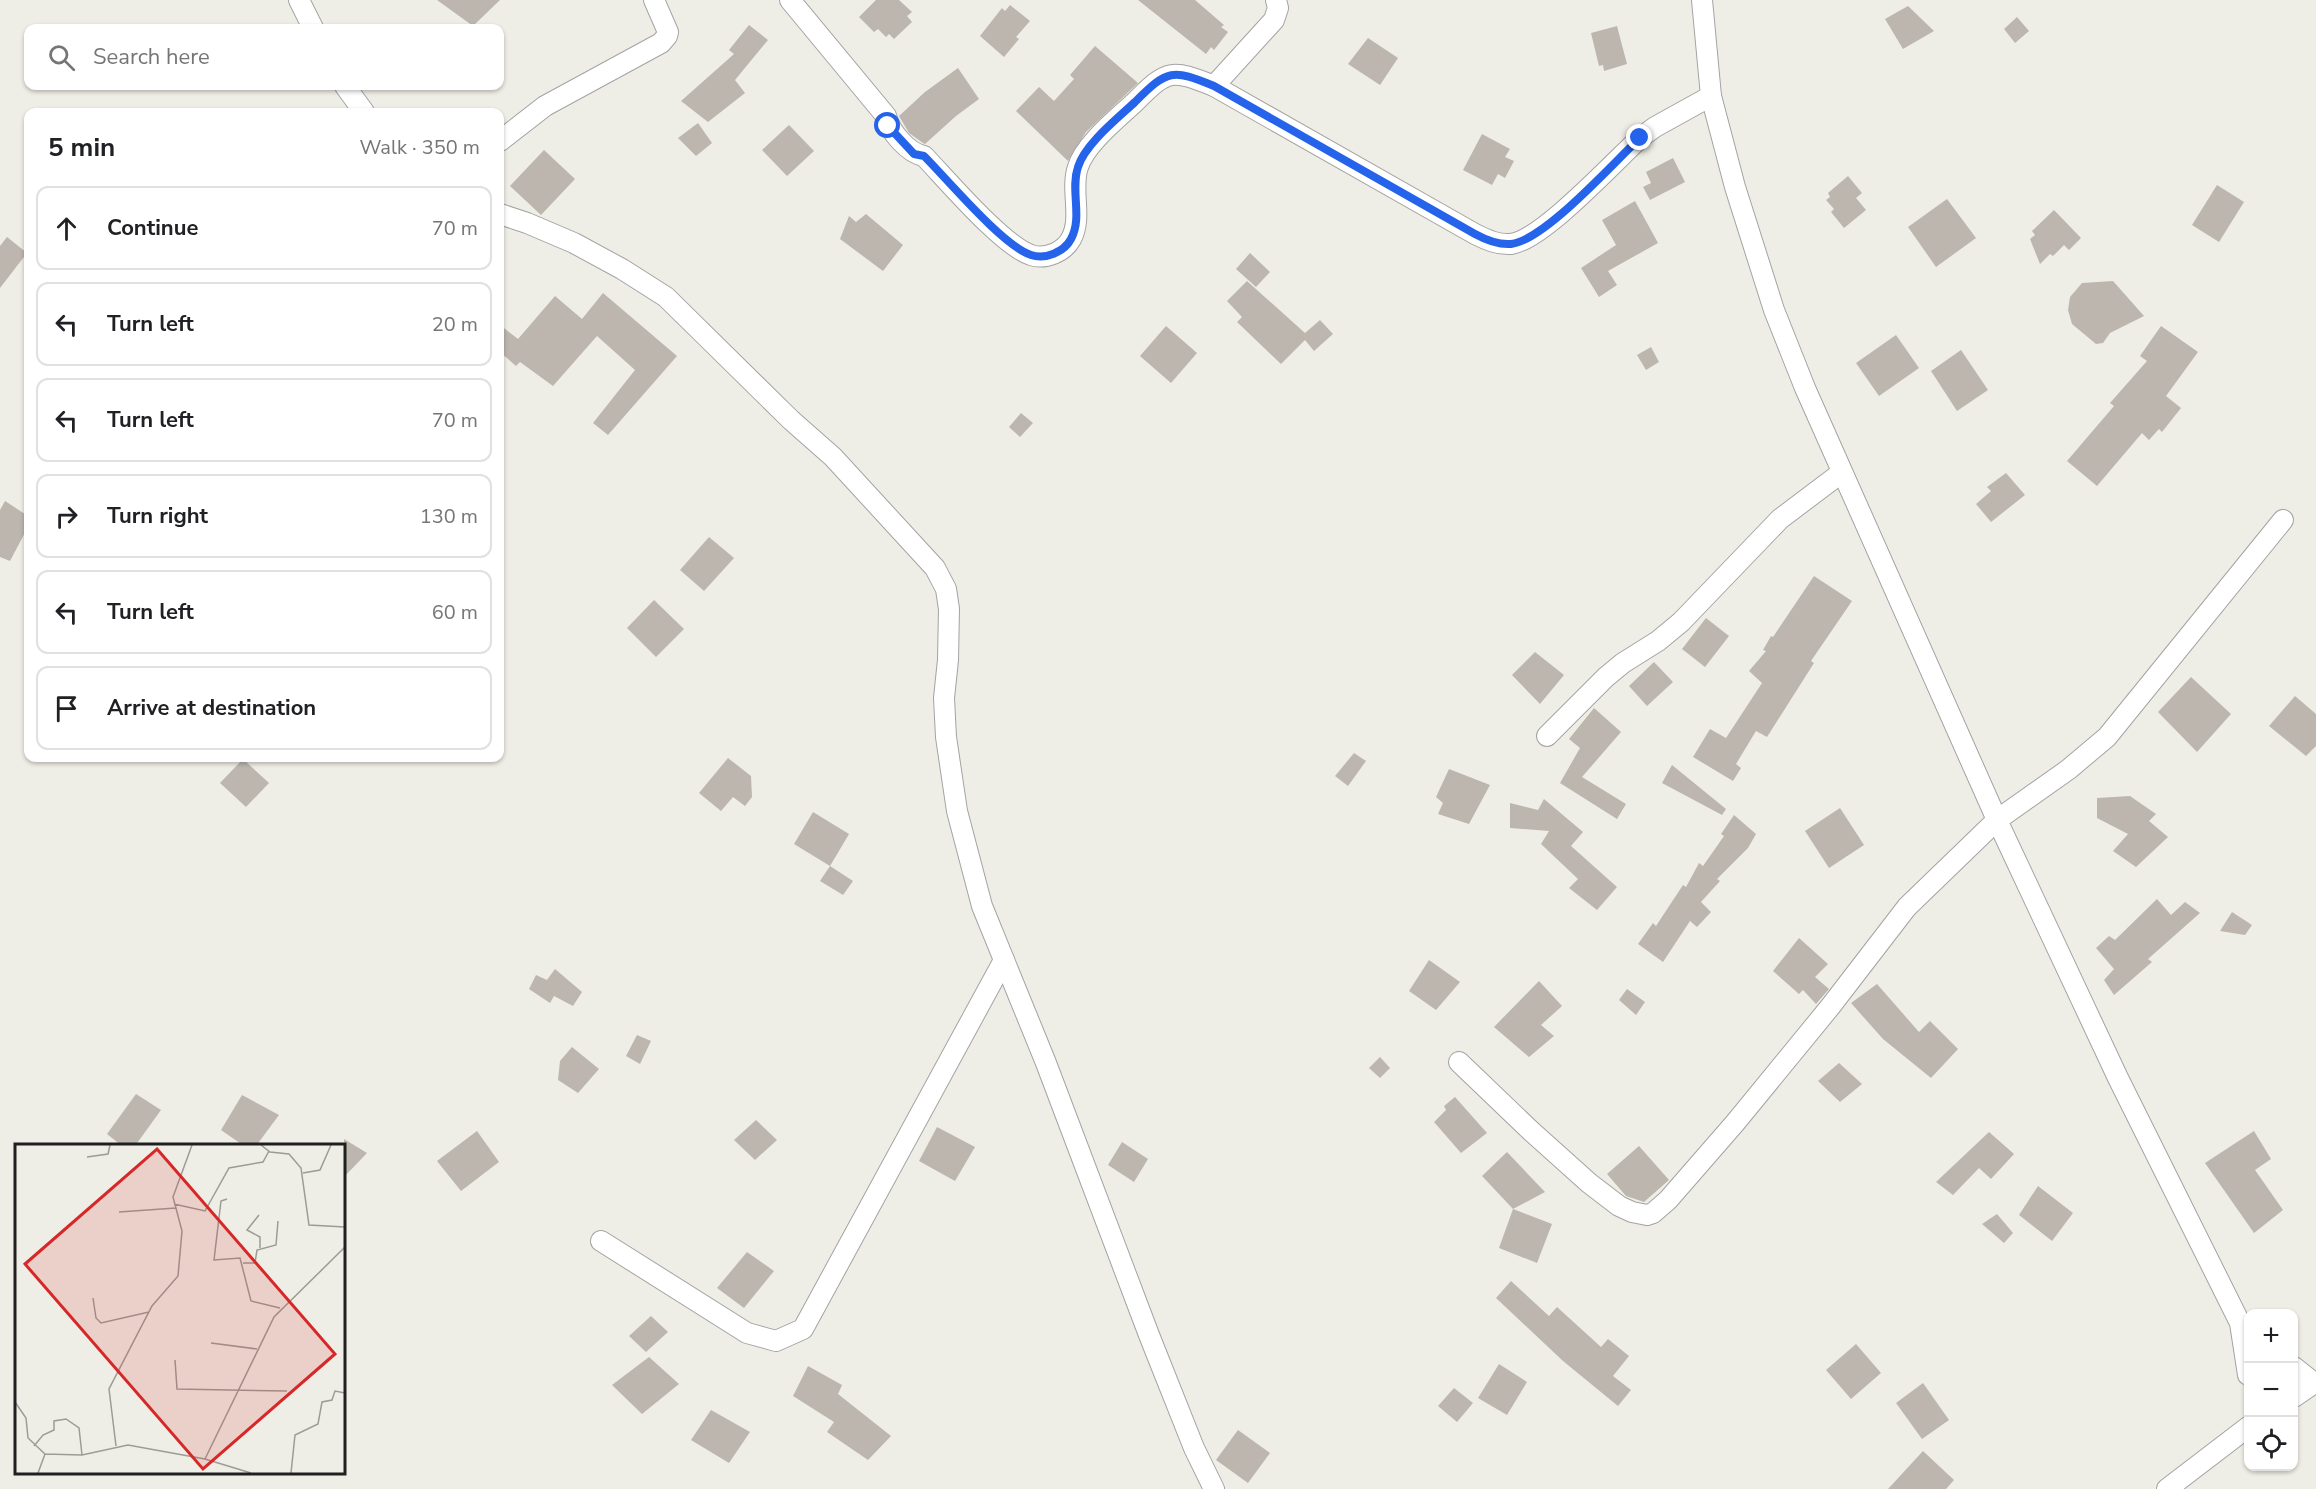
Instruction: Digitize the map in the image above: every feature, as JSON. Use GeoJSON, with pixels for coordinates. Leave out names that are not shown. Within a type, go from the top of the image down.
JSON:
{"type":"FeatureCollection","features":[{"type":"Feature","properties":{"kind":"street"},"geometry":{"type":"LineString","coordinates":[[299,0],[311,24]]}},
{"type":"Feature","properties":{"kind":"street"},"geometry":{"type":"LineString","coordinates":[[504,138],[545,106],[661,43],[668,32],[654,0]]}},
{"type":"Feature","properties":{"kind":"street"},"geometry":{"type":"LineString","coordinates":[[790,0],[886,116],[888,126],[914,154],[924,156],[1003,237],[1020,251],[1034,256],[1057,253],[1072,238],[1077,204],[1078,166],[1086,152],[1150,86],[1160,79],[1178,73],[1214,86],[1475,234],[1503,244],[1513,244],[1543,228],[1640,138],[1655,127],[1711,96]]}},
{"type":"Feature","properties":{"kind":"street"},"geometry":{"type":"LineString","coordinates":[[1214,86],[1274,20],[1278,8],[1276,0]]}},
{"type":"Feature","properties":{"kind":"street"},"geometry":{"type":"LineString","coordinates":[[1702,0],[1711,96],[1735,187],[1774,310],[1841,473],[1997,820],[2118,1078],[2244,1327]]}},
{"type":"Feature","properties":{"kind":"street"},"geometry":{"type":"LineString","coordinates":[[348,90],[361,108]]}},
{"type":"Feature","properties":{"kind":"street"},"geometry":{"type":"LineString","coordinates":[[504,215],[574,243],[622,269],[666,297],[833,458],[935,568],[946,589],[949,609],[948,660],[944,698],[957,812],[982,906],[1046,1063],[1149,1335],[1194,1448],[1214,1489]]}},
{"type":"Feature","properties":{"kind":"street"},"geometry":{"type":"LineString","coordinates":[[1547,736],[1623,663],[1658,641],[1680,622],[1780,519],[1841,473]]}},
{"type":"Feature","properties":{"kind":"street"},"geometry":{"type":"LineString","coordinates":[[1459,1062],[1589,1183],[1619,1206],[1632,1212],[1647,1215],[1653,1213],[1677,1190],[1743,1114],[1830,1007],[1906,907],[1997,820],[2069,769],[2107,737],[2283,520]]}},
{"type":"Feature","properties":{"kind":"street"},"geometry":{"type":"LineString","coordinates":[[602,1241],[747,1333],[776,1341],[803,1329],[1004,960]]}},
{"type":"Feature","properties":{"kind":"street"},"geometry":{"type":"LineString","coordinates":[[2298,1370],[2315,1383],[2298,1394]]}},
{"type":"Feature","properties":{"kind":"street"},"geometry":{"type":"LineString","coordinates":[[2167,1489],[2244,1430]]}},
{"type":"Feature","properties":{"kind":"building"},"geometry":{"type":"Polygon","coordinates":[[[437,0],[500,0],[475,24],[470,24],[437,0]]]}},
{"type":"Feature","properties":{"kind":"building"},"geometry":{"type":"Polygon","coordinates":[[[876,0],[899,0],[912,12],[907,16],[912,22],[894,39],[889,34],[886,37],[878,29],[874,32],[859,17],[876,0]]]}},
{"type":"Feature","properties":{"kind":"building"},"geometry":{"type":"Polygon","coordinates":[[[1138,0],[1195,0],[1224,25],[1221,27],[1228,32],[1214,50],[1211,47],[1206,54],[1138,0]]]}},
{"type":"Feature","properties":{"kind":"building"},"geometry":{"type":"Polygon","coordinates":[[[1010,5],[1030,21],[1016,37],[1019,39],[1004,57],[980,36],[1002,8],[1005,11],[1010,5]]]}},
{"type":"Feature","properties":{"kind":"building"},"geometry":{"type":"Polygon","coordinates":[[[1908,6],[1934,31],[1903,49],[1885,19],[1908,6]]]}},
{"type":"Feature","properties":{"kind":"building"},"geometry":{"type":"Polygon","coordinates":[[[2017,17],[2029,31],[2015,43],[2004,29],[2017,17]]]}},
{"type":"Feature","properties":{"kind":"building"},"geometry":{"type":"Polygon","coordinates":[[[749,25],[768,40],[735,80],[745,93],[708,122],[681,101],[734,54],[729,50],[749,25]]]}},
{"type":"Feature","properties":{"kind":"building"},"geometry":{"type":"Polygon","coordinates":[[[1617,26],[1627,64],[1604,71],[1603,65],[1599,66],[1591,33],[1617,26]]]}},
{"type":"Feature","properties":{"kind":"building"},"geometry":{"type":"Polygon","coordinates":[[[1368,38],[1398,58],[1380,85],[1348,64],[1368,38]]]}},
{"type":"Feature","properties":{"kind":"building"},"geometry":{"type":"Polygon","coordinates":[[[1095,46],[1138,83],[1086,132],[1068,161],[1016,111],[1039,87],[1054,101],[1074,79],[1070,75],[1095,46]]]}},
{"type":"Feature","properties":{"kind":"building"},"geometry":{"type":"Polygon","coordinates":[[[958,68],[979,99],[925,144],[909,133],[899,116],[925,92],[958,68]]]}},
{"type":"Feature","properties":{"kind":"building"},"geometry":{"type":"Polygon","coordinates":[[[698,123],[712,143],[696,156],[678,138],[698,123]]]}},
{"type":"Feature","properties":{"kind":"building"},"geometry":{"type":"Polygon","coordinates":[[[789,125],[814,151],[787,176],[762,150],[789,125]]]}},
{"type":"Feature","properties":{"kind":"building"},"geometry":{"type":"Polygon","coordinates":[[[1482,134],[1510,149],[1505,157],[1514,161],[1505,178],[1498,174],[1492,185],[1463,170],[1482,134]]]}},
{"type":"Feature","properties":{"kind":"building"},"geometry":{"type":"Polygon","coordinates":[[[544,150],[575,179],[541,215],[510,186],[544,150]]]}},
{"type":"Feature","properties":{"kind":"building"},"geometry":{"type":"Polygon","coordinates":[[[1673,158],[1685,182],[1650,200],[1643,187],[1651,183],[1646,172],[1673,158]]]}},
{"type":"Feature","properties":{"kind":"building"},"geometry":{"type":"Polygon","coordinates":[[[1848,176],[1862,193],[1856,198],[1866,210],[1844,228],[1831,212],[1834,209],[1826,200],[1830,197],[1828,193],[1848,176]]]}},
{"type":"Feature","properties":{"kind":"building"},"geometry":{"type":"Polygon","coordinates":[[[2217,185],[2244,202],[2219,242],[2192,225],[2217,185]]]}},
{"type":"Feature","properties":{"kind":"building"},"geometry":{"type":"Polygon","coordinates":[[[1947,199],[1976,238],[1936,267],[1908,227],[1947,199]]]}},
{"type":"Feature","properties":{"kind":"building"},"geometry":{"type":"Polygon","coordinates":[[[1635,201],[1658,243],[1608,271],[1617,285],[1599,297],[1581,268],[1616,245],[1602,220],[1635,201]]]}},
{"type":"Feature","properties":{"kind":"building"},"geometry":{"type":"Polygon","coordinates":[[[2054,210],[2081,238],[2069,250],[2064,245],[2040,264],[2030,239],[2035,235],[2032,231],[2054,210]]]}},
{"type":"Feature","properties":{"kind":"building"},"geometry":{"type":"Polygon","coordinates":[[[866,214],[903,245],[883,271],[840,239],[849,216],[856,222],[866,214]]]}},
{"type":"Feature","properties":{"kind":"building"},"geometry":{"type":"Polygon","coordinates":[[[7,237],[24,251],[24,257],[0,288],[0,246],[7,237]]]}},
{"type":"Feature","properties":{"kind":"building"},"geometry":{"type":"Polygon","coordinates":[[[1250,253],[1270,272],[1256,287],[1236,269],[1250,253]]]}},
{"type":"Feature","properties":{"kind":"building"},"geometry":{"type":"Polygon","coordinates":[[[1247,281],[1305,333],[1320,320],[1333,334],[1314,351],[1305,340],[1281,364],[1237,322],[1242,317],[1227,301],[1247,281]]]}},
{"type":"Feature","properties":{"kind":"building"},"geometry":{"type":"Polygon","coordinates":[[[2113,281],[2144,316],[2110,333],[2103,343],[2096,344],[2072,324],[2068,310],[2070,297],[2082,283],[2113,281]]]}},
{"type":"Feature","properties":{"kind":"building"},"geometry":{"type":"Polygon","coordinates":[[[603,293],[677,356],[608,435],[593,423],[635,370],[597,336],[553,386],[520,362],[516,366],[504,356],[504,328],[518,339],[555,296],[582,319],[603,293]]]}},
{"type":"Feature","properties":{"kind":"building"},"geometry":{"type":"Polygon","coordinates":[[[1166,326],[1197,353],[1171,383],[1140,356],[1166,326]]]}},
{"type":"Feature","properties":{"kind":"building"},"geometry":{"type":"Polygon","coordinates":[[[2161,326],[2198,352],[2166,396],[2181,408],[2162,432],[2159,429],[2149,440],[2142,433],[2097,486],[2067,461],[2114,406],[2110,403],[2147,361],[2140,356],[2161,326]]]}},
{"type":"Feature","properties":{"kind":"building"},"geometry":{"type":"Polygon","coordinates":[[[1896,335],[1919,368],[1879,396],[1856,363],[1896,335]]]}},
{"type":"Feature","properties":{"kind":"building"},"geometry":{"type":"Polygon","coordinates":[[[1651,347],[1659,362],[1646,370],[1637,355],[1651,347]]]}},
{"type":"Feature","properties":{"kind":"building"},"geometry":{"type":"Polygon","coordinates":[[[1961,350],[1988,390],[1957,411],[1931,371],[1961,350]]]}},
{"type":"Feature","properties":{"kind":"building"},"geometry":{"type":"Polygon","coordinates":[[[1021,413],[1033,423],[1020,437],[1009,427],[1021,413]]]}},
{"type":"Feature","properties":{"kind":"building"},"geometry":{"type":"Polygon","coordinates":[[[2006,473],[2025,495],[1991,522],[1976,504],[1991,491],[1987,487],[2006,473]]]}},
{"type":"Feature","properties":{"kind":"building"},"geometry":{"type":"Polygon","coordinates":[[[5,501],[24,513],[24,535],[10,561],[0,557],[0,510],[5,501]]]}},
{"type":"Feature","properties":{"kind":"building"},"geometry":{"type":"Polygon","coordinates":[[[709,537],[734,558],[704,591],[680,570],[709,537]]]}},
{"type":"Feature","properties":{"kind":"building"},"geometry":{"type":"Polygon","coordinates":[[[1814,576],[1852,601],[1811,661],[1814,663],[1767,737],[1756,731],[1736,764],[1741,768],[1733,781],[1693,757],[1710,729],[1726,738],[1762,683],[1749,671],[1766,651],[1763,650],[1771,636],[1773,637],[1814,576]]]}},
{"type":"Feature","properties":{"kind":"building"},"geometry":{"type":"Polygon","coordinates":[[[654,600],[684,629],[656,657],[627,628],[654,600]]]}},
{"type":"Feature","properties":{"kind":"building"},"geometry":{"type":"Polygon","coordinates":[[[1706,618],[1729,636],[1705,667],[1682,649],[1706,618]]]}},
{"type":"Feature","properties":{"kind":"building"},"geometry":{"type":"Polygon","coordinates":[[[1535,652],[1564,675],[1540,704],[1512,675],[1535,652]]]}},
{"type":"Feature","properties":{"kind":"building"},"geometry":{"type":"Polygon","coordinates":[[[1654,662],[1673,682],[1647,706],[1629,686],[1654,662]]]}},
{"type":"Feature","properties":{"kind":"building"},"geometry":{"type":"Polygon","coordinates":[[[2191,677],[2231,714],[2197,752],[2158,712],[2191,677]]]}},
{"type":"Feature","properties":{"kind":"building"},"geometry":{"type":"Polygon","coordinates":[[[2295,696],[2316,714],[2316,746],[2306,756],[2269,726],[2295,696]]]}},
{"type":"Feature","properties":{"kind":"building"},"geometry":{"type":"Polygon","coordinates":[[[1594,708],[1621,732],[1582,777],[1626,804],[1617,819],[1560,783],[1580,748],[1569,739],[1594,708]]]}},
{"type":"Feature","properties":{"kind":"building"},"geometry":{"type":"Polygon","coordinates":[[[1354,753],[1366,761],[1348,786],[1335,776],[1354,753]]]}},
{"type":"Feature","properties":{"kind":"building"},"geometry":{"type":"Polygon","coordinates":[[[728,758],[751,776],[752,797],[745,806],[733,797],[721,811],[699,793],[728,758]]]}},
{"type":"Feature","properties":{"kind":"building"},"geometry":{"type":"Polygon","coordinates":[[[240,762],[246,762],[269,783],[246,807],[220,783],[240,762]]]}},
{"type":"Feature","properties":{"kind":"building"},"geometry":{"type":"Polygon","coordinates":[[[1672,765],[1726,809],[1722,815],[1662,783],[1672,765]]]}},
{"type":"Feature","properties":{"kind":"building"},"geometry":{"type":"Polygon","coordinates":[[[1449,769],[1490,785],[1469,824],[1438,814],[1443,803],[1436,797],[1449,769]]]}},
{"type":"Feature","properties":{"kind":"building"},"geometry":{"type":"Polygon","coordinates":[[[2130,796],[2156,814],[2149,821],[2168,837],[2136,867],[2113,851],[2128,834],[2097,818],[2097,798],[2130,796]]]}},
{"type":"Feature","properties":{"kind":"building"},"geometry":{"type":"Polygon","coordinates":[[[1544,799],[1583,832],[1571,846],[1617,887],[1597,910],[1569,888],[1578,879],[1541,844],[1549,831],[1510,828],[1510,803],[1538,810],[1544,799]]]}},
{"type":"Feature","properties":{"kind":"building"},"geometry":{"type":"Polygon","coordinates":[[[1840,808],[1864,845],[1829,868],[1805,831],[1840,808]]]}},
{"type":"Feature","properties":{"kind":"building"},"geometry":{"type":"Polygon","coordinates":[[[813,812],[849,834],[830,866],[794,844],[813,812]]]}},
{"type":"Feature","properties":{"kind":"building"},"geometry":{"type":"Polygon","coordinates":[[[1734,815],[1756,834],[1748,848],[1717,879],[1720,881],[1701,902],[1711,912],[1697,927],[1690,921],[1663,962],[1638,944],[1653,923],[1656,926],[1683,885],[1686,887],[1699,863],[1703,866],[1724,836],[1721,834],[1734,815]]]}},
{"type":"Feature","properties":{"kind":"building"},"geometry":{"type":"Polygon","coordinates":[[[830,866],[853,881],[843,895],[820,881],[830,866]]]}},
{"type":"Feature","properties":{"kind":"building"},"geometry":{"type":"Polygon","coordinates":[[[2157,899],[2171,915],[2185,902],[2200,913],[2148,959],[2152,962],[2114,995],[2104,980],[2114,969],[2096,948],[2109,936],[2115,940],[2157,899]]]}},
{"type":"Feature","properties":{"kind":"building"},"geometry":{"type":"Polygon","coordinates":[[[2232,912],[2252,925],[2245,935],[2220,931],[2232,912]]]}},
{"type":"Feature","properties":{"kind":"building"},"geometry":{"type":"Polygon","coordinates":[[[1799,938],[1828,964],[1815,977],[1829,989],[1816,1004],[1803,990],[1799,994],[1773,971],[1799,938]]]}},
{"type":"Feature","properties":{"kind":"building"},"geometry":{"type":"Polygon","coordinates":[[[1429,960],[1460,982],[1436,1010],[1409,991],[1429,960]]]}},
{"type":"Feature","properties":{"kind":"building"},"geometry":{"type":"Polygon","coordinates":[[[555,969],[582,992],[573,1006],[554,996],[550,1003],[529,989],[536,975],[547,980],[555,969]]]}},
{"type":"Feature","properties":{"kind":"building"},"geometry":{"type":"Polygon","coordinates":[[[1539,981],[1562,1006],[1541,1025],[1554,1036],[1529,1057],[1494,1027],[1539,981]]]}},
{"type":"Feature","properties":{"kind":"building"},"geometry":{"type":"Polygon","coordinates":[[[1877,984],[1919,1032],[1930,1021],[1958,1049],[1931,1078],[1883,1039],[1851,1003],[1877,984]]]}},
{"type":"Feature","properties":{"kind":"building"},"geometry":{"type":"Polygon","coordinates":[[[1627,989],[1645,1002],[1636,1015],[1619,1000],[1627,989]]]}},
{"type":"Feature","properties":{"kind":"building"},"geometry":{"type":"Polygon","coordinates":[[[637,1035],[651,1041],[640,1064],[626,1056],[637,1035]]]}},
{"type":"Feature","properties":{"kind":"building"},"geometry":{"type":"Polygon","coordinates":[[[572,1047],[599,1069],[578,1093],[558,1080],[560,1061],[572,1047]]]}},
{"type":"Feature","properties":{"kind":"building"},"geometry":{"type":"Polygon","coordinates":[[[1380,1057],[1390,1068],[1380,1078],[1369,1068],[1380,1057]]]}},
{"type":"Feature","properties":{"kind":"building"},"geometry":{"type":"Polygon","coordinates":[[[1839,1063],[1862,1084],[1840,1102],[1818,1081],[1839,1063]]]}},
{"type":"Feature","properties":{"kind":"building"},"geometry":{"type":"Polygon","coordinates":[[[136,1094],[161,1110],[136,1144],[120,1144],[107,1134],[136,1094]]]}},
{"type":"Feature","properties":{"kind":"building"},"geometry":{"type":"Polygon","coordinates":[[[242,1095],[279,1115],[257,1144],[241,1144],[221,1130],[242,1095]]]}},
{"type":"Feature","properties":{"kind":"building"},"geometry":{"type":"Polygon","coordinates":[[[1455,1097],[1487,1133],[1461,1153],[1434,1122],[1446,1110],[1444,1106],[1455,1097]]]}},
{"type":"Feature","properties":{"kind":"building"},"geometry":{"type":"Polygon","coordinates":[[[756,1120],[777,1140],[755,1160],[734,1140],[756,1120]]]}},
{"type":"Feature","properties":{"kind":"building"},"geometry":{"type":"Polygon","coordinates":[[[937,1127],[975,1147],[955,1181],[919,1161],[937,1127]]]}},
{"type":"Feature","properties":{"kind":"building"},"geometry":{"type":"Polygon","coordinates":[[[477,1131],[499,1162],[461,1191],[437,1161],[477,1131]]]}},
{"type":"Feature","properties":{"kind":"building"},"geometry":{"type":"Polygon","coordinates":[[[2254,1131],[2271,1159],[2255,1170],[2283,1210],[2254,1233],[2205,1163],[2254,1131]]]}},
{"type":"Feature","properties":{"kind":"building"},"geometry":{"type":"Polygon","coordinates":[[[1989,1132],[2014,1154],[1991,1179],[1979,1168],[1953,1195],[1936,1182],[1989,1132]]]}},
{"type":"Feature","properties":{"kind":"building"},"geometry":{"type":"Polygon","coordinates":[[[344,1139],[367,1153],[345,1176],[345,1144],[344,1139]]]}},
{"type":"Feature","properties":{"kind":"building"},"geometry":{"type":"Polygon","coordinates":[[[1122,1142],[1148,1159],[1134,1182],[1108,1165],[1122,1142]]]}},
{"type":"Feature","properties":{"kind":"building"},"geometry":{"type":"Polygon","coordinates":[[[1639,1146],[1669,1180],[1644,1202],[1626,1196],[1607,1174],[1639,1146]]]}},
{"type":"Feature","properties":{"kind":"building"},"geometry":{"type":"Polygon","coordinates":[[[1507,1152],[1545,1192],[1513,1209],[1482,1176],[1507,1152]]]}},
{"type":"Feature","properties":{"kind":"building"},"geometry":{"type":"Polygon","coordinates":[[[2038,1186],[2073,1213],[2052,1241],[2019,1215],[2038,1186]]]}},
{"type":"Feature","properties":{"kind":"building"},"geometry":{"type":"Polygon","coordinates":[[[1513,1209],[1552,1224],[1537,1263],[1499,1248],[1513,1209]]]}},
{"type":"Feature","properties":{"kind":"building"},"geometry":{"type":"Polygon","coordinates":[[[1997,1214],[2013,1233],[2004,1243],[1982,1224],[1997,1214]]]}},
{"type":"Feature","properties":{"kind":"building"},"geometry":{"type":"Polygon","coordinates":[[[747,1252],[774,1271],[744,1308],[717,1288],[747,1252]]]}},
{"type":"Feature","properties":{"kind":"building"},"geometry":{"type":"Polygon","coordinates":[[[1511,1281],[1549,1316],[1557,1307],[1601,1347],[1608,1339],[1629,1356],[1613,1376],[1631,1390],[1618,1406],[1563,1361],[1496,1298],[1511,1281]]]}},
{"type":"Feature","properties":{"kind":"building"},"geometry":{"type":"Polygon","coordinates":[[[651,1316],[668,1332],[646,1352],[629,1336],[651,1316]]]}},
{"type":"Feature","properties":{"kind":"building"},"geometry":{"type":"Polygon","coordinates":[[[1856,1344],[1881,1373],[1851,1399],[1826,1370],[1856,1344]]]}},
{"type":"Feature","properties":{"kind":"building"},"geometry":{"type":"Polygon","coordinates":[[[649,1357],[679,1384],[642,1414],[612,1385],[649,1357]]]}},
{"type":"Feature","properties":{"kind":"building"},"geometry":{"type":"Polygon","coordinates":[[[1499,1364],[1527,1382],[1507,1415],[1478,1398],[1499,1364]]]}},
{"type":"Feature","properties":{"kind":"building"},"geometry":{"type":"Polygon","coordinates":[[[808,1366],[842,1385],[838,1394],[891,1436],[868,1460],[827,1432],[834,1422],[793,1396],[808,1366]]]}},
{"type":"Feature","properties":{"kind":"building"},"geometry":{"type":"Polygon","coordinates":[[[1923,1383],[1949,1420],[1922,1439],[1896,1403],[1923,1383]]]}},
{"type":"Feature","properties":{"kind":"building"},"geometry":{"type":"Polygon","coordinates":[[[1454,1388],[1473,1403],[1457,1422],[1438,1406],[1454,1388]]]}},
{"type":"Feature","properties":{"kind":"building"},"geometry":{"type":"Polygon","coordinates":[[[711,1410],[750,1432],[729,1463],[691,1440],[711,1410]]]}},
{"type":"Feature","properties":{"kind":"building"},"geometry":{"type":"Polygon","coordinates":[[[1238,1430],[1270,1453],[1248,1483],[1216,1460],[1238,1430]]]}},
{"type":"Feature","properties":{"kind":"building"},"geometry":{"type":"Polygon","coordinates":[[[1923,1451],[1954,1480],[1946,1489],[1888,1489],[1923,1451]]]}},
{"type":"Feature","properties":{"kind":"route"},"geometry":{"type":"LineString","coordinates":[[888,126],[914,154],[924,156],[1003,237],[1020,251],[1034,256],[1057,253],[1072,238],[1077,204],[1078,166],[1086,152],[1150,86],[1160,79],[1178,73],[1214,86],[1475,234],[1503,244],[1513,244],[1543,228],[1640,138]]}}]}
